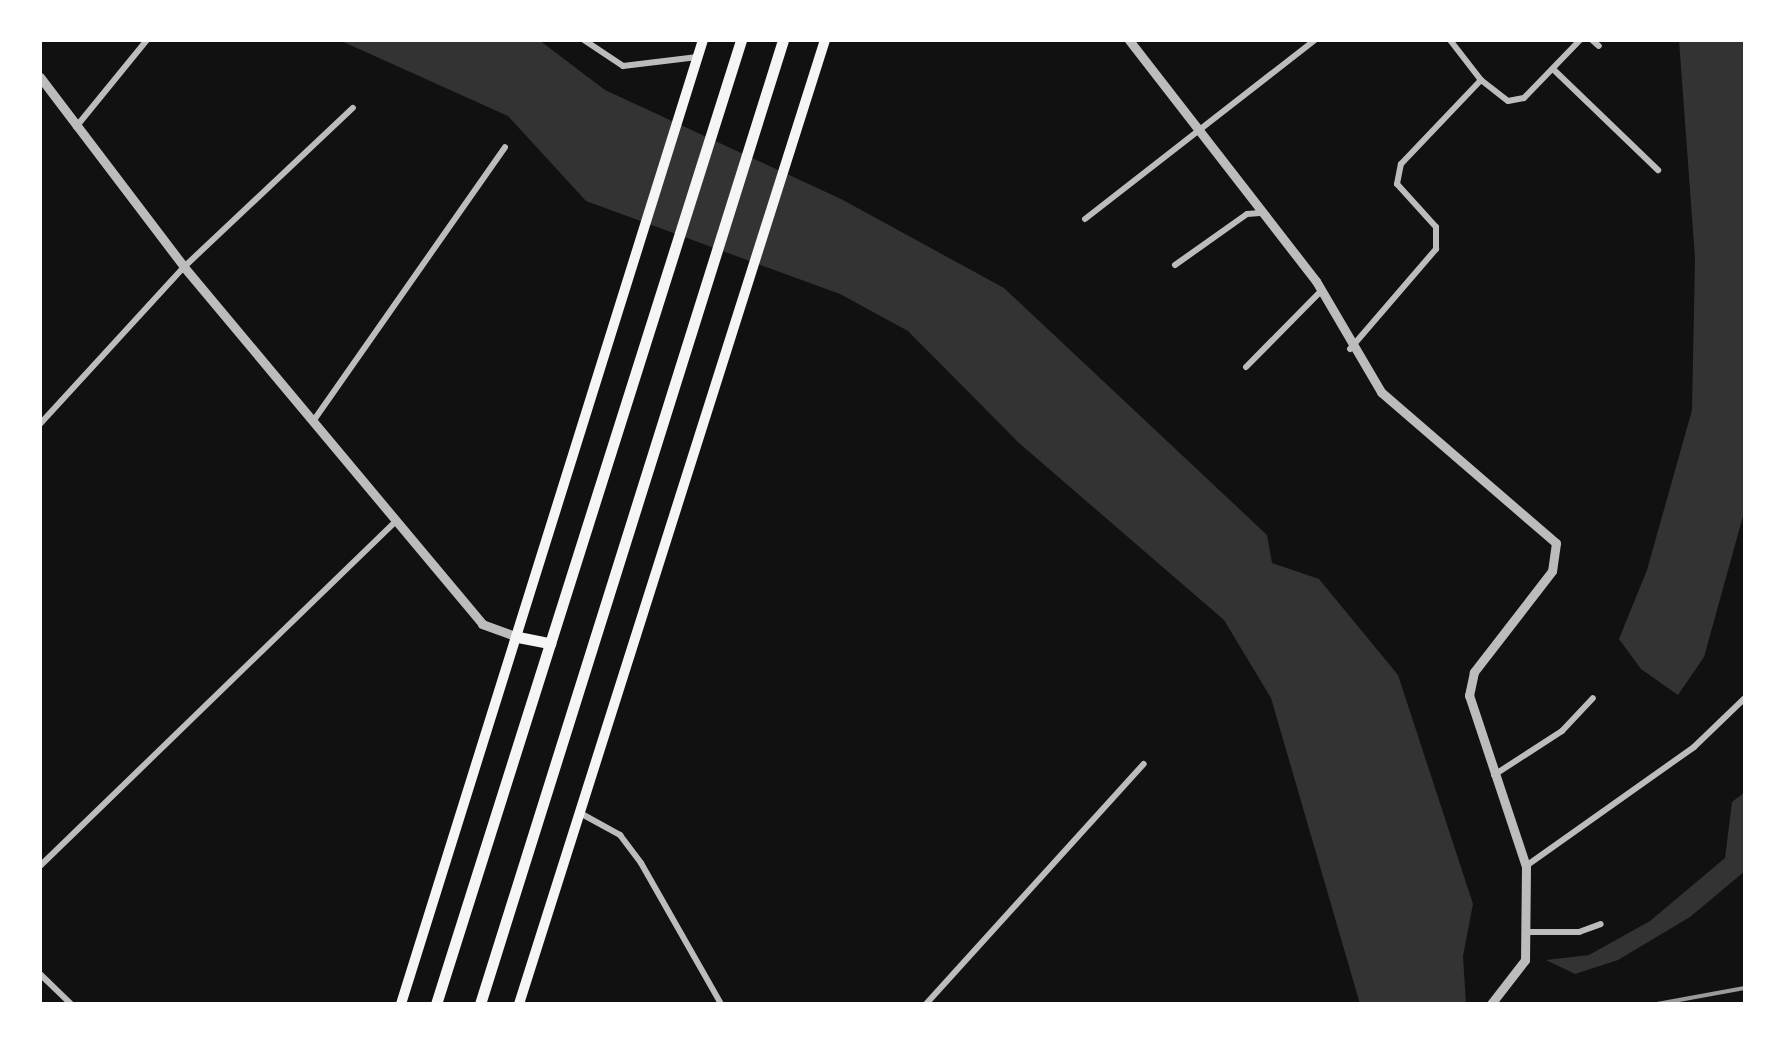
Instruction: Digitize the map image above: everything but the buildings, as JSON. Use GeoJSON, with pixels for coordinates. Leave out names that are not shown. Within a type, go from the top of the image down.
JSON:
{"type":"FeatureCollection","features":[{"type":"Feature","properties":{"kind":"main road"},"geometry":{"type":"LineString","coordinates":[[400,1004],[703,40]]}},
{"type":"Feature","properties":{"kind":"main road"},"geometry":{"type":"LineString","coordinates":[[436,1004],[741,40]]}},
{"type":"Feature","properties":{"kind":"main road"},"geometry":{"type":"LineString","coordinates":[[480,1004],[783,40]]}},
{"type":"Feature","properties":{"kind":"main road"},"geometry":{"type":"LineString","coordinates":[[519,1004],[825,40]]}},
{"type":"Feature","properties":{"kind":"main road"},"geometry":{"type":"LineString","coordinates":[[518,637],[550,643]]}},
{"type":"Feature","properties":{"kind":"street"},"geometry":{"type":"LineString","coordinates":[[76,128],[146,40]]}},
{"type":"Feature","properties":{"kind":"street"},"geometry":{"type":"LineString","coordinates":[[584,40],[624,66],[698,61]]}},
{"type":"Feature","properties":{"kind":"street"},"geometry":{"type":"LineString","coordinates":[[1129,40],[1322,291],[1350,349],[1380,392],[1556,544],[1552,572],[1474,672],[1470,695],[1493,776],[1526,866],[1525,960],[1490,1004]]}},
{"type":"Feature","properties":{"kind":"street"},"geometry":{"type":"LineString","coordinates":[[1085,219],[1315,40]]}},
{"type":"Feature","properties":{"kind":"street"},"geometry":{"type":"LineString","coordinates":[[1450,40],[1480,80],[1508,102],[1524,98],[1580,40]]}},
{"type":"Feature","properties":{"kind":"street"},"geometry":{"type":"LineString","coordinates":[[1553,70],[1658,170]]}},
{"type":"Feature","properties":{"kind":"street"},"geometry":{"type":"LineString","coordinates":[[40,77],[184,267],[482,624],[518,637]]}},
{"type":"Feature","properties":{"kind":"street"},"geometry":{"type":"LineString","coordinates":[[1350,349],[1436,249],[1436,227],[1398,184],[1401,164],[1480,80]]}},
{"type":"Feature","properties":{"kind":"street"},"geometry":{"type":"LineString","coordinates":[[40,424],[184,267],[353,108]]}},
{"type":"Feature","properties":{"kind":"street"},"geometry":{"type":"LineString","coordinates":[[314,420],[505,146]]}},
{"type":"Feature","properties":{"kind":"street"},"geometry":{"type":"LineString","coordinates":[[1174,265],[1247,214],[1265,216]]}},
{"type":"Feature","properties":{"kind":"street"},"geometry":{"type":"LineString","coordinates":[[1246,367],[1322,291]]}},
{"type":"Feature","properties":{"kind":"street"},"geometry":{"type":"LineString","coordinates":[[40,866],[397,520]]}},
{"type":"Feature","properties":{"kind":"street"},"geometry":{"type":"LineString","coordinates":[[1493,776],[1562,732],[1593,698]]}},
{"type":"Feature","properties":{"kind":"street"},"geometry":{"type":"LineString","coordinates":[[1526,866],[1694,747],[1745,698]]}},
{"type":"Feature","properties":{"kind":"street"},"geometry":{"type":"LineString","coordinates":[[926,1004],[1144,764]]}},
{"type":"Feature","properties":{"kind":"street"},"geometry":{"type":"LineString","coordinates":[[580,813],[620,835],[721,1004]]}},
{"type":"Feature","properties":{"kind":"street"},"geometry":{"type":"LineString","coordinates":[[1526,932],[1579,932],[1601,924]]}},
{"type":"Feature","properties":{"kind":"street"},"geometry":{"type":"LineString","coordinates":[[40,974],[71,1004]]}},
{"type":"Feature","properties":{"kind":"shaded area"},"geometry":{"type":"Polygon","coordinates":[[[339,40],[539,40],[605,90],[841,199],[1004,288],[1267,535],[1272,563],[1319,579],[1398,675],[1473,904],[1463,956],[1466,1004],[1360,1004],[1271,698],[1224,620],[1019,443],[908,331],[840,294],[586,201],[508,116],[339,40]]]}},
{"type":"Feature","properties":{"kind":"shaded area"},"geometry":{"type":"Polygon","coordinates":[[[1679,40],[1744,40],[1745,509],[1704,657],[1678,695],[1641,669],[1619,639],[1647,570],[1692,410],[1695,258],[1679,40]]]}},
{"type":"Feature","properties":{"kind":"shaded area"},"geometry":{"type":"Polygon","coordinates":[[[1745,792],[1745,871],[1690,917],[1618,960],[1575,974],[1546,960],[1589,955],[1650,921],[1725,858],[1732,802],[1745,792]]]}},
{"type":"Feature","properties":{"kind":"railway"},"geometry":{"type":"LineString","coordinates":[[1657,1004],[1745,988]]}}]}
